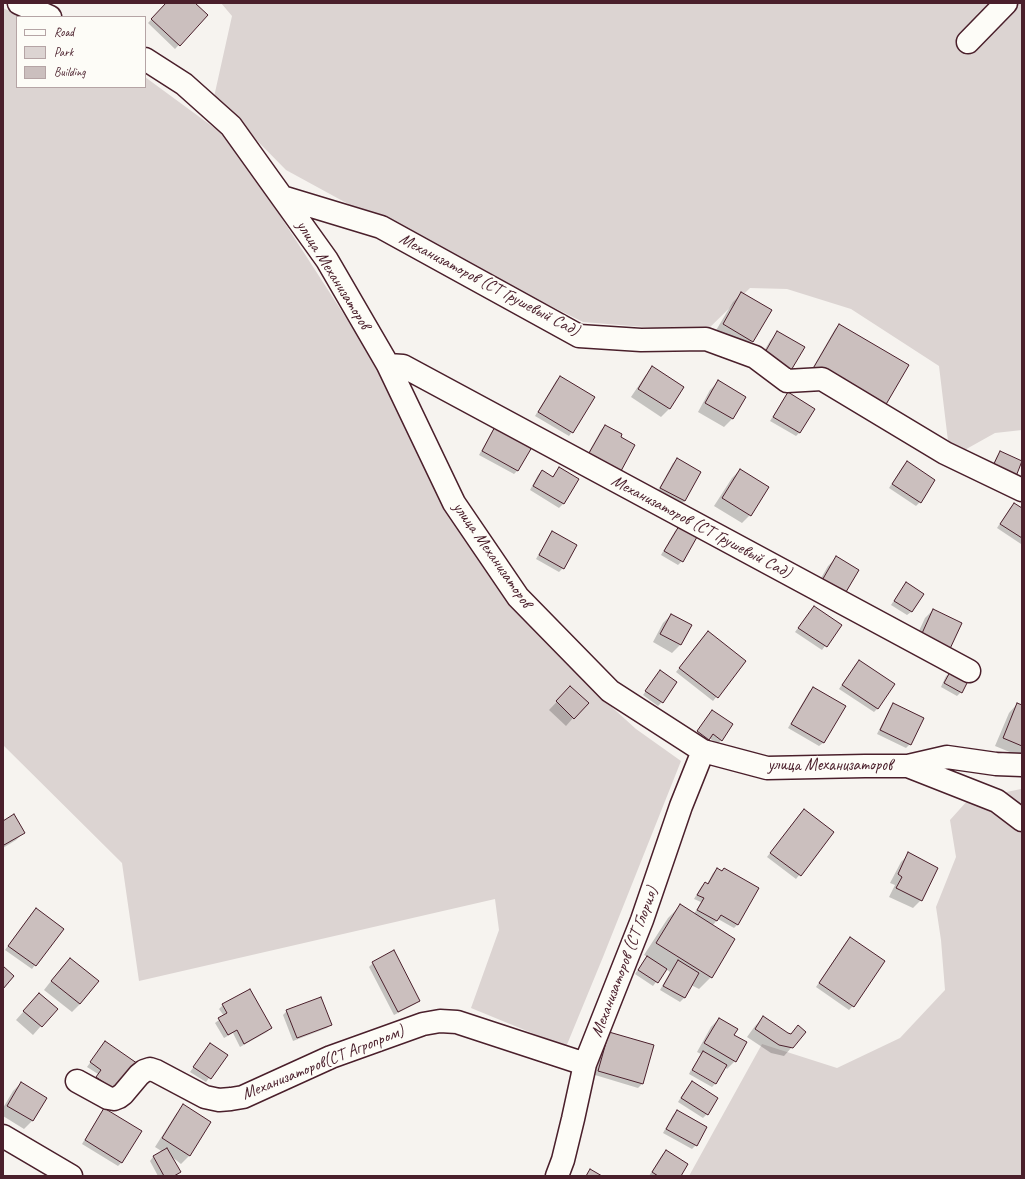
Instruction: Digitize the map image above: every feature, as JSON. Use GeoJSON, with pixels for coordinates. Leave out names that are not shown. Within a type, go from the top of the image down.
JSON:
{"type":"FeatureCollection","features":[{"type":"Feature","properties":{"kind":"street"},"geometry":{"type":"LineString","coordinates":[[19,3],[48,16]]}},
{"type":"Feature","properties":{"kind":"street"},"geometry":{"type":"LineString","coordinates":[[968,42],[1006,3]]}},
{"type":"Feature","properties":{"kind":"street","name":"улица Механизаторов"},"geometry":{"type":"LineString","coordinates":[[146,60],[184,84],[231,126],[327,260],[388,365],[454,503],[518,597],[610,691],[703,751],[767,768],[908,766],[947,757],[996,764],[1022,765]]}},
{"type":"Feature","properties":{"kind":"street","name":"Механизаторов (СТ Грушевый Сад)"},"geometry":{"type":"LineString","coordinates":[[282,197],[381,227],[579,336],[641,340],[706,339],[755,357],[787,381],[822,379],[945,453],[1022,490]]}},
{"type":"Feature","properties":{"kind":"street","name":"Механизаторов (СТ Грушевый Сад)"},"geometry":{"type":"LineString","coordinates":[[388,365],[403,366],[970,671]]}},
{"type":"Feature","properties":{"kind":"street","name":"Механизаторов (СТ Глория)"},"geometry":{"type":"LineString","coordinates":[[558,1176],[573,1119],[585,1064],[642,920],[681,806],[703,751]]}},
{"type":"Feature","properties":{"kind":"street"},"geometry":{"type":"LineString","coordinates":[[908,766],[997,801],[1022,820]]}},
{"type":"Feature","properties":{"kind":"street","name":"Механизаторов(СТ Агропром)"},"geometry":{"type":"LineString","coordinates":[[77,1082],[108,1098],[114,1099],[123,1094],[139,1075],[150,1069],[204,1097],[219,1100],[231,1100],[243,1097],[331,1057],[423,1024],[440,1021],[456,1022],[585,1064]]}},
{"type":"Feature","properties":{"kind":"street"},"geometry":{"type":"LineString","coordinates":[[3,1136],[72,1176]]}},
{"type":"Feature","properties":{"kind":"green space"},"geometry":{"type":"Polygon","coordinates":[[[221,3],[1022,3],[1022,430],[995,433],[961,452],[948,441],[939,366],[851,309],[787,289],[750,288],[705,332],[583,322],[383,223],[286,170],[214,97],[232,16],[221,3]]]}},
{"type":"Feature","properties":{"kind":"green space"},"geometry":{"type":"Polygon","coordinates":[[[3,8],[20,16],[16,16],[16,88],[146,88],[146,78],[224,135],[277,211],[381,372],[445,510],[515,603],[584,682],[636,729],[681,761],[566,1047],[471,1008],[499,930],[495,899],[139,981],[122,863],[3,745],[3,8]]]}},
{"type":"Feature","properties":{"kind":"green space"},"geometry":{"type":"Polygon","coordinates":[[[1022,789],[1022,1176],[689,1176],[762,1044],[837,1068],[900,1038],[945,990],[941,940],[936,907],[956,857],[950,820],[968,800],[1022,789]]]}},
{"type":"Feature","properties":{"kind":"building"},"geometry":{"type":"Polygon","coordinates":[[[166,3],[195,3],[208,15],[180,46],[151,19],[166,3]]]}},
{"type":"Feature","properties":{"kind":"building"},"geometry":{"type":"Polygon","coordinates":[[[741,292],[772,310],[753,342],[723,324],[741,292]]]}},
{"type":"Feature","properties":{"kind":"building"},"geometry":{"type":"Polygon","coordinates":[[[839,324],[909,365],[881,413],[811,372],[839,324]]]}},
{"type":"Feature","properties":{"kind":"building"},"geometry":{"type":"Polygon","coordinates":[[[777,331],[805,347],[790,372],[763,356],[777,331]]]}},
{"type":"Feature","properties":{"kind":"building"},"geometry":{"type":"Polygon","coordinates":[[[652,366],[684,387],[670,409],[638,389],[652,366]]]}},
{"type":"Feature","properties":{"kind":"building"},"geometry":{"type":"Polygon","coordinates":[[[560,376],[595,397],[573,433],[538,412],[560,376]]]}},
{"type":"Feature","properties":{"kind":"building"},"geometry":{"type":"Polygon","coordinates":[[[718,380],[746,397],[733,419],[705,403],[718,380]]]}},
{"type":"Feature","properties":{"kind":"building"},"geometry":{"type":"Polygon","coordinates":[[[788,392],[815,409],[800,433],[773,417],[788,392]]]}},
{"type":"Feature","properties":{"kind":"building"},"geometry":{"type":"Polygon","coordinates":[[[498,421],[535,442],[518,471],[482,451],[498,421]]]}},
{"type":"Feature","properties":{"kind":"building"},"geometry":{"type":"Polygon","coordinates":[[[605,425],[622,434],[621,437],[635,445],[621,471],[589,453],[605,425]]]}},
{"type":"Feature","properties":{"kind":"building"},"geometry":{"type":"Polygon","coordinates":[[[1000,451],[1022,461],[1015,479],[992,468],[1000,451]]]}},
{"type":"Feature","properties":{"kind":"building"},"geometry":{"type":"Polygon","coordinates":[[[677,458],[701,472],[685,501],[660,488],[677,458]]]}},
{"type":"Feature","properties":{"kind":"building"},"geometry":{"type":"Polygon","coordinates":[[[907,461],[935,480],[921,503],[892,484],[907,461]]]}},
{"type":"Feature","properties":{"kind":"building"},"geometry":{"type":"Polygon","coordinates":[[[559,467],[579,479],[564,504],[533,486],[542,470],[553,477],[559,467]]]}},
{"type":"Feature","properties":{"kind":"building"},"geometry":{"type":"Polygon","coordinates":[[[740,469],[769,487],[751,516],[722,498],[740,469]]]}},
{"type":"Feature","properties":{"kind":"building"},"geometry":{"type":"Polygon","coordinates":[[[1014,503],[1022,508],[1022,538],[1000,524],[1014,503]]]}},
{"type":"Feature","properties":{"kind":"building"},"geometry":{"type":"Polygon","coordinates":[[[679,526],[697,537],[683,562],[664,551],[679,526]]]}},
{"type":"Feature","properties":{"kind":"building"},"geometry":{"type":"Polygon","coordinates":[[[552,531],[577,545],[564,569],[539,555],[552,531]]]}},
{"type":"Feature","properties":{"kind":"building"},"geometry":{"type":"Polygon","coordinates":[[[836,556],[859,570],[843,597],[820,584],[836,556]]]}},
{"type":"Feature","properties":{"kind":"building"},"geometry":{"type":"Polygon","coordinates":[[[906,582],[924,594],[912,612],[894,601],[906,582]]]}},
{"type":"Feature","properties":{"kind":"building"},"geometry":{"type":"Polygon","coordinates":[[[814,606],[842,625],[827,647],[798,628],[814,606]]]}},
{"type":"Feature","properties":{"kind":"building"},"geometry":{"type":"Polygon","coordinates":[[[933,609],[962,623],[948,653],[919,640],[933,609]]]}},
{"type":"Feature","properties":{"kind":"building"},"geometry":{"type":"Polygon","coordinates":[[[671,614],[692,625],[681,645],[660,634],[671,614]]]}},
{"type":"Feature","properties":{"kind":"building"},"geometry":{"type":"Polygon","coordinates":[[[708,631],[746,661],[718,698],[679,668],[708,631]]]}},
{"type":"Feature","properties":{"kind":"building"},"geometry":{"type":"Polygon","coordinates":[[[859,660],[895,684],[878,709],[842,685],[859,660]]]}},
{"type":"Feature","properties":{"kind":"building"},"geometry":{"type":"Polygon","coordinates":[[[660,670],[677,682],[663,703],[645,691],[660,670]]]}},
{"type":"Feature","properties":{"kind":"building"},"geometry":{"type":"Polygon","coordinates":[[[950,672],[968,681],[962,693],[944,683],[950,672]]]}},
{"type":"Feature","properties":{"kind":"building"},"geometry":{"type":"Polygon","coordinates":[[[570,686],[589,703],[574,719],[556,701],[570,686]]]}},
{"type":"Feature","properties":{"kind":"building"},"geometry":{"type":"Polygon","coordinates":[[[813,687],[846,706],[824,743],[791,724],[813,687]]]}},
{"type":"Feature","properties":{"kind":"building"},"geometry":{"type":"Polygon","coordinates":[[[893,703],[924,718],[911,745],[880,730],[893,703]]]}},
{"type":"Feature","properties":{"kind":"building"},"geometry":{"type":"Polygon","coordinates":[[[1017,703],[1022,705],[1022,746],[1003,738],[1017,703]]]}},
{"type":"Feature","properties":{"kind":"building"},"geometry":{"type":"Polygon","coordinates":[[[712,710],[733,724],[722,741],[713,734],[709,740],[697,731],[712,710]]]}},
{"type":"Feature","properties":{"kind":"building"},"geometry":{"type":"Polygon","coordinates":[[[804,809],[834,832],[801,876],[770,853],[804,809]]]}},
{"type":"Feature","properties":{"kind":"building"},"geometry":{"type":"Polygon","coordinates":[[[14,814],[25,833],[4,845],[3,821],[14,814]]]}},
{"type":"Feature","properties":{"kind":"building"},"geometry":{"type":"Polygon","coordinates":[[[908,852],[938,868],[922,901],[896,888],[902,877],[898,874],[908,852]]]}},
{"type":"Feature","properties":{"kind":"building"},"geometry":{"type":"Polygon","coordinates":[[[717,868],[722,871],[724,868],[759,888],[738,925],[721,915],[717,921],[697,910],[704,898],[697,895],[705,882],[708,884],[717,868]]]}},
{"type":"Feature","properties":{"kind":"building"},"geometry":{"type":"Polygon","coordinates":[[[680,904],[735,939],[712,978],[656,943],[680,904]]]}},
{"type":"Feature","properties":{"kind":"building"},"geometry":{"type":"Polygon","coordinates":[[[36,908],[64,929],[36,966],[8,946],[36,908]]]}},
{"type":"Feature","properties":{"kind":"building"},"geometry":{"type":"Polygon","coordinates":[[[850,937],[885,961],[854,1007],[819,983],[850,937]]]}},
{"type":"Feature","properties":{"kind":"building"},"geometry":{"type":"Polygon","coordinates":[[[394,950],[420,1001],[398,1012],[372,962],[394,950]]]}},
{"type":"Feature","properties":{"kind":"building"},"geometry":{"type":"Polygon","coordinates":[[[647,956],[667,969],[658,983],[638,970],[647,956]]]}},
{"type":"Feature","properties":{"kind":"building"},"geometry":{"type":"Polygon","coordinates":[[[70,958],[99,981],[80,1004],[51,981],[70,958]]]}},
{"type":"Feature","properties":{"kind":"building"},"geometry":{"type":"Polygon","coordinates":[[[678,960],[699,973],[685,998],[663,986],[678,960]]]}},
{"type":"Feature","properties":{"kind":"building"},"geometry":{"type":"Polygon","coordinates":[[[3,966],[14,976],[3,989],[3,966]]]}},
{"type":"Feature","properties":{"kind":"building"},"geometry":{"type":"Polygon","coordinates":[[[250,989],[272,1028],[244,1044],[237,1030],[228,1035],[218,1018],[227,1013],[222,1004],[250,989]]]}},
{"type":"Feature","properties":{"kind":"building"},"geometry":{"type":"Polygon","coordinates":[[[39,993],[58,1009],[42,1027],[23,1011],[39,993]]]}},
{"type":"Feature","properties":{"kind":"building"},"geometry":{"type":"Polygon","coordinates":[[[321,997],[332,1025],[297,1038],[286,1010],[321,997]]]}},
{"type":"Feature","properties":{"kind":"building"},"geometry":{"type":"Polygon","coordinates":[[[763,1016],[788,1033],[791,1034],[798,1025],[806,1032],[793,1048],[779,1045],[755,1029],[763,1016]]]}},
{"type":"Feature","properties":{"kind":"building"},"geometry":{"type":"Polygon","coordinates":[[[719,1018],[738,1029],[734,1035],[747,1042],[736,1062],[704,1043],[719,1018]]]}},
{"type":"Feature","properties":{"kind":"building"},"geometry":{"type":"Polygon","coordinates":[[[609,1032],[654,1045],[643,1084],[598,1071],[609,1032]]]}},
{"type":"Feature","properties":{"kind":"building"},"geometry":{"type":"Polygon","coordinates":[[[105,1041],[141,1066],[121,1094],[96,1077],[101,1070],[90,1062],[105,1041]]]}},
{"type":"Feature","properties":{"kind":"building"},"geometry":{"type":"Polygon","coordinates":[[[210,1043],[228,1055],[211,1079],[193,1067],[210,1043]]]}},
{"type":"Feature","properties":{"kind":"building"},"geometry":{"type":"Polygon","coordinates":[[[703,1051],[727,1065],[716,1084],[692,1070],[703,1051]]]}},
{"type":"Feature","properties":{"kind":"building"},"geometry":{"type":"Polygon","coordinates":[[[692,1081],[718,1098],[708,1115],[681,1098],[692,1081]]]}},
{"type":"Feature","properties":{"kind":"building"},"geometry":{"type":"Polygon","coordinates":[[[21,1082],[47,1098],[33,1121],[7,1106],[21,1082]]]}},
{"type":"Feature","properties":{"kind":"building"},"geometry":{"type":"Polygon","coordinates":[[[183,1104],[211,1122],[190,1156],[162,1138],[183,1104]]]}},
{"type":"Feature","properties":{"kind":"building"},"geometry":{"type":"Polygon","coordinates":[[[104,1108],[142,1131],[122,1163],[85,1140],[104,1108]]]}},
{"type":"Feature","properties":{"kind":"building"},"geometry":{"type":"Polygon","coordinates":[[[677,1110],[707,1127],[697,1146],[666,1129],[677,1110]]]}},
{"type":"Feature","properties":{"kind":"building"},"geometry":{"type":"Polygon","coordinates":[[[167,1148],[181,1172],[174,1176],[164,1176],[153,1156],[167,1148]]]}},
{"type":"Feature","properties":{"kind":"building"},"geometry":{"type":"Polygon","coordinates":[[[666,1150],[688,1164],[681,1176],[658,1176],[652,1172],[666,1150]]]}},
{"type":"Feature","properties":{"kind":"building"},"geometry":{"type":"Polygon","coordinates":[[[590,1169],[602,1176],[586,1176],[590,1169]]]}}]}
